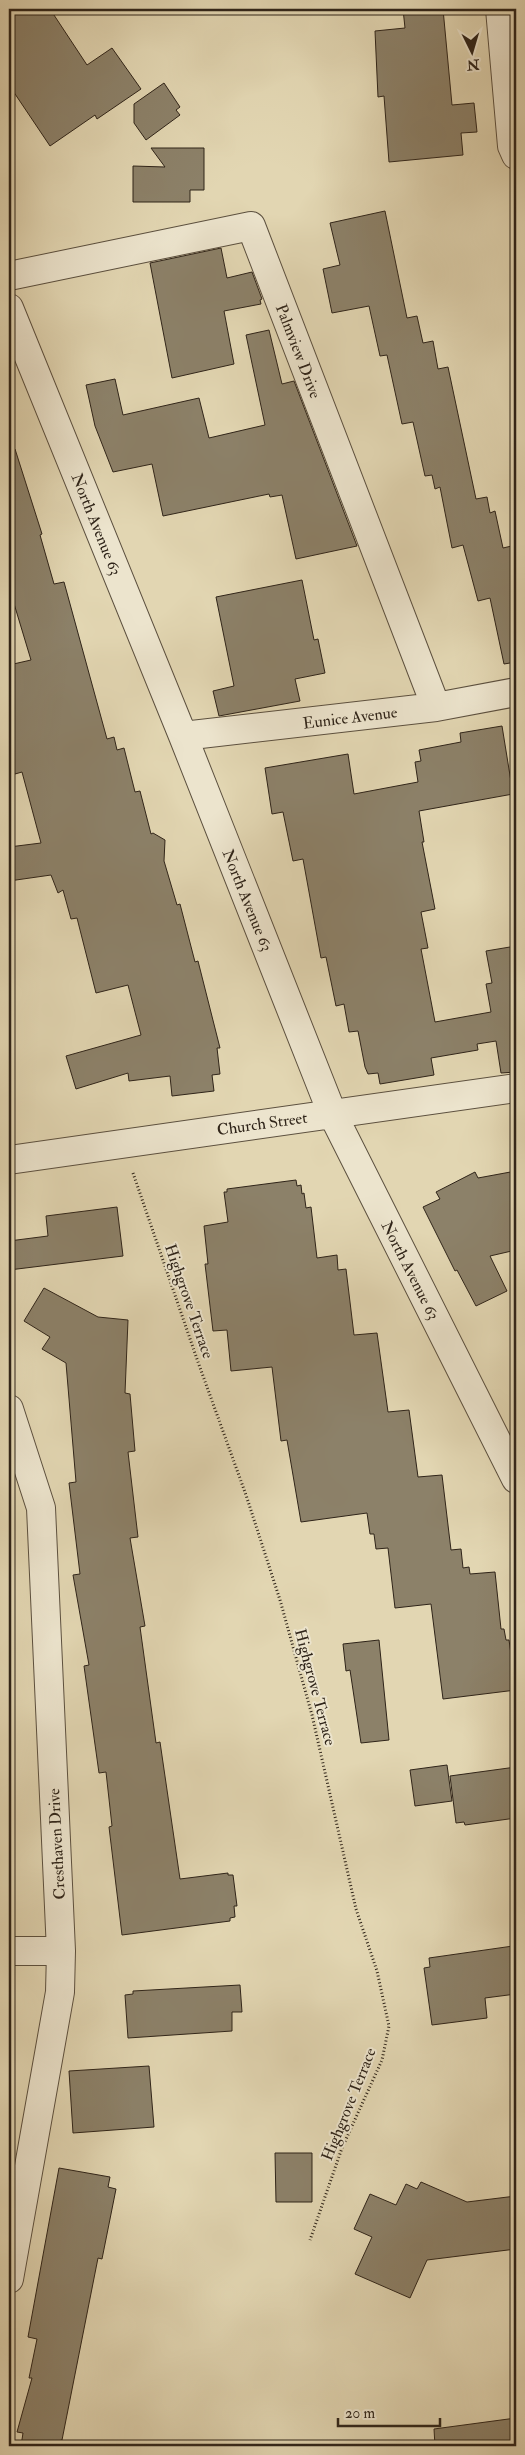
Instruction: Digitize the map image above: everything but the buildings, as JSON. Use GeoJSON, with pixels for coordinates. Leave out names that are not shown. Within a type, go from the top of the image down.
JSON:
{"type":"FeatureCollection","features":[{"type":"Feature","properties":{"kind":"street"},"geometry":{"type":"LineString","coordinates":[[500,9],[512,146],[516,155]]}},
{"type":"Feature","properties":{"kind":"street","name":"Palmview Drive"},"geometry":{"type":"LineString","coordinates":[[9,276],[251,226],[436,707]]}},
{"type":"Feature","properties":{"kind":"street","name":"North Avenue 63"},"geometry":{"type":"LineString","coordinates":[[9,308],[183,736],[332,1113],[516,1479]]}},
{"type":"Feature","properties":{"kind":"street","name":"Eunice Avenue"},"geometry":{"type":"LineString","coordinates":[[183,736],[436,707],[516,692]]}},
{"type":"Feature","properties":{"kind":"street","name":"Church Street"},"geometry":{"type":"LineString","coordinates":[[9,1160],[516,1088]]}},
{"type":"Feature","properties":{"kind":"street","name":"Cresthaven Drive"},"geometry":{"type":"LineString","coordinates":[[9,1409],[41,1508],[61,1952],[60,1992],[9,2279]]}},
{"type":"Feature","properties":{"kind":"street"},"geometry":{"type":"LineString","coordinates":[[9,1951],[61,1952]]}},
{"type":"Feature","properties":{"kind":"path","name":"Highgrove Terrace"},"geometry":{"type":"LineString","coordinates":[[125,1143],[198,1362],[246,1495],[280,1600],[312,1715],[356,1908],[377,1971],[389,2026],[382,2060],[342,2148],[310,2240]]}}]}
